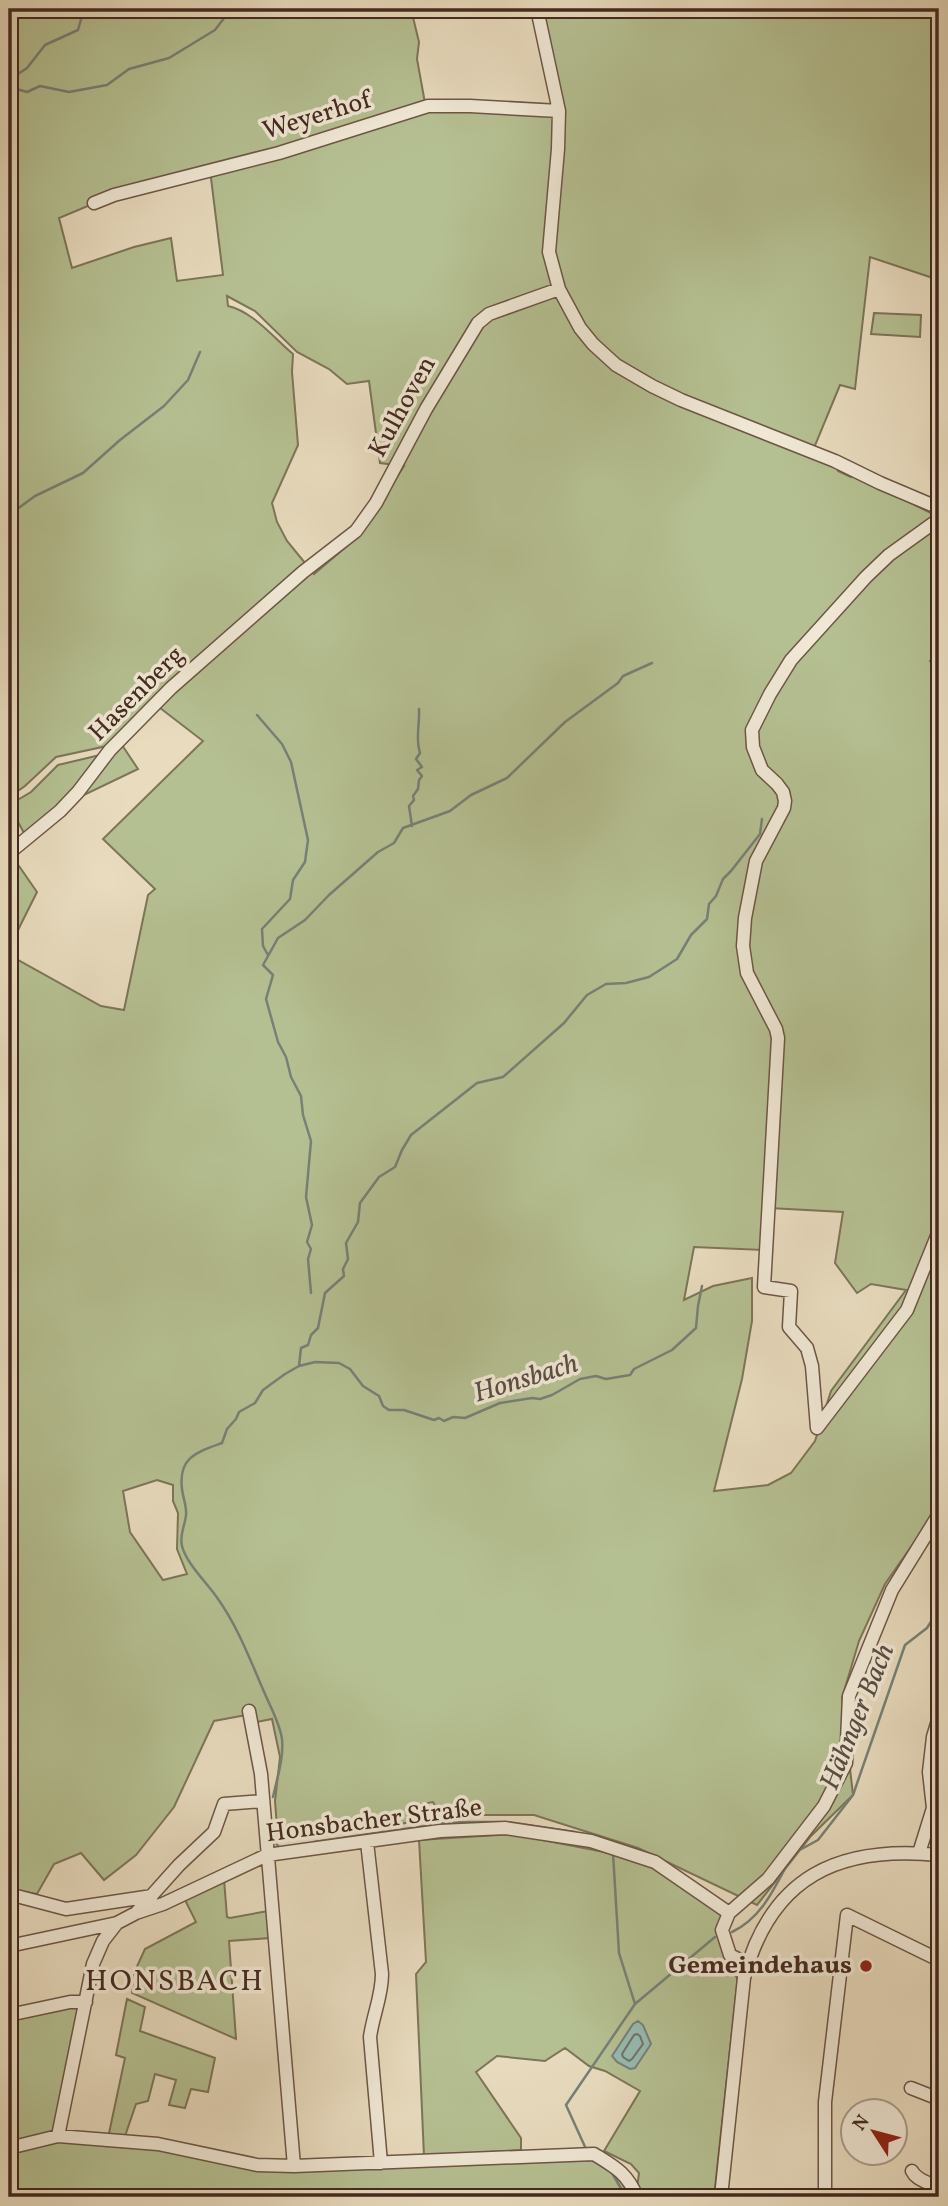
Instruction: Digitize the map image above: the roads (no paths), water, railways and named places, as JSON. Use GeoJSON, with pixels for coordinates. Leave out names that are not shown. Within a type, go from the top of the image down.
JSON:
{"type":"FeatureCollection","features":[{"type":"Feature","properties":{"kind":"street"},"geometry":{"type":"LineString","coordinates":[[537,9],[559,111],[549,252],[559,289],[580,328],[593,344],[629,373],[681,400],[835,461],[939,508]]}},
{"type":"Feature","properties":{"kind":"street","name":"Weyerhof"},"geometry":{"type":"LineString","coordinates":[[94,203],[114,195],[279,153],[428,106],[559,111]]}},
{"type":"Feature","properties":{"kind":"street","name":"Kulhoven"},"geometry":{"type":"LineString","coordinates":[[303,572],[356,531],[366,519],[478,323],[489,314],[559,289]]}},
{"type":"Feature","properties":{"kind":"street"},"geometry":{"type":"LineString","coordinates":[[939,519],[874,569],[791,660],[752,730],[758,763],[777,783],[785,801],[784,808],[756,861],[745,918],[743,946],[747,973],[778,1038],[764,1287],[791,1291],[789,1327],[807,1348],[817,1428],[907,1310],[939,1231]]}},
{"type":"Feature","properties":{"kind":"street","name":"Hasenberg"},"geometry":{"type":"LineString","coordinates":[[9,853],[37,832],[69,802],[110,750],[170,688],[303,572]]}},
{"type":"Feature","properties":{"kind":"street"},"geometry":{"type":"LineString","coordinates":[[748,1964],[730,1955],[722,1930],[729,1913],[768,1879],[824,1806],[846,1763],[849,1696],[873,1633],[891,1590],[939,1514]]}},
{"type":"Feature","properties":{"kind":"street"},"geometry":{"type":"LineString","coordinates":[[249,1711],[261,1774],[294,2166]]}},
{"type":"Feature","properties":{"kind":"street"},"geometry":{"type":"LineString","coordinates":[[919,1853],[933,1808],[929,1772],[933,1737],[939,1717]]}},
{"type":"Feature","properties":{"kind":"street"},"geometry":{"type":"LineString","coordinates":[[136,1913],[214,1832],[224,1804],[263,1801]]}},
{"type":"Feature","properties":{"kind":"street","name":"Honsbacher Straße"},"geometry":{"type":"LineString","coordinates":[[58,2136],[93,1964],[103,1941],[117,1923],[136,1913],[163,1904],[267,1855],[440,1831],[505,1828],[591,1841],[655,1862],[729,1913]]}},
{"type":"Feature","properties":{"kind":"street"},"geometry":{"type":"LineString","coordinates":[[367,1842],[382,1974],[382,1990],[370,2037],[381,2163]]}},
{"type":"Feature","properties":{"kind":"street"},"geometry":{"type":"LineString","coordinates":[[721,2197],[742,1993],[748,1964],[764,1924],[791,1891],[831,1866],[878,1853],[939,1855]]}},
{"type":"Feature","properties":{"kind":"street"},"geometry":{"type":"LineString","coordinates":[[9,1894],[66,1909],[152,1896]]}},
{"type":"Feature","properties":{"kind":"street"},"geometry":{"type":"LineString","coordinates":[[825,2197],[825,2102],[847,1915],[939,1960]]}},
{"type":"Feature","properties":{"kind":"street"},"geometry":{"type":"LineString","coordinates":[[9,1947],[117,1923]]}},
{"type":"Feature","properties":{"kind":"street"},"geometry":{"type":"LineString","coordinates":[[9,2015],[70,2002],[86,2002]]}},
{"type":"Feature","properties":{"kind":"street"},"geometry":{"type":"LineString","coordinates":[[911,2088],[939,2099]]}},
{"type":"Feature","properties":{"kind":"street"},"geometry":{"type":"LineString","coordinates":[[9,2148],[58,2136],[158,2144],[257,2165],[294,2166],[594,2154],[621,2171],[637,2197]]}},
{"type":"Feature","properties":{"kind":"street"},"geometry":{"type":"LineString","coordinates":[[912,2171],[915,2177],[937,2187],[939,2192]]}},
{"type":"Feature","properties":{"kind":"water"},"geometry":{"type":"Polygon","coordinates":[[[638,2021],[643,2025],[651,2044],[635,2068],[630,2069],[612,2056],[633,2024],[638,2021]]]}},
{"type":"Feature","properties":{"kind":"waterway"},"geometry":{"type":"LineString","coordinates":[[9,80],[27,68],[45,45],[78,30],[84,9]]}},
{"type":"Feature","properties":{"kind":"waterway"},"geometry":{"type":"LineString","coordinates":[[9,87],[27,92],[40,86],[69,92],[107,85],[129,69],[169,58],[215,30],[231,9]]}},
{"type":"Feature","properties":{"kind":"waterway"},"geometry":{"type":"LineString","coordinates":[[9,515],[35,496],[83,473],[164,406],[188,380],[200,352]]}},
{"type":"Feature","properties":{"kind":"waterway"},"geometry":{"type":"LineString","coordinates":[[930,661],[939,668]]}},
{"type":"Feature","properties":{"kind":"waterway"},"geometry":{"type":"LineString","coordinates":[[311,1293],[308,1259],[311,1249],[307,1242],[312,1225],[306,1197],[311,1141],[303,1115],[301,1096],[278,1042],[266,999],[273,975],[263,965],[278,938],[305,920],[378,852],[394,843],[403,828],[450,811],[471,795],[507,778],[565,722],[618,683],[623,676],[652,663]]}},
{"type":"Feature","properties":{"kind":"waterway"},"geometry":{"type":"LineString","coordinates":[[412,826],[409,806],[414,800],[413,796],[422,776],[417,770],[422,767],[416,759],[420,753],[419,709]]}},
{"type":"Feature","properties":{"kind":"waterway"},"geometry":{"type":"LineString","coordinates":[[257,715],[282,744],[291,762],[308,840],[305,862],[293,880],[290,899],[262,929],[263,946],[268,955]]}},
{"type":"Feature","properties":{"kind":"waterway"},"geometry":{"type":"LineString","coordinates":[[299,1366],[301,1348],[308,1345],[311,1335],[318,1328],[325,1293],[344,1276],[343,1269],[348,1259],[346,1243],[358,1222],[360,1203],[379,1177],[395,1167],[411,1135],[477,1083],[503,1077],[564,1023],[587,995],[606,984],[626,983],[649,977],[677,959],[691,935],[707,919],[709,904],[716,896],[723,879],[760,834],[762,819]]}},
{"type":"Feature","properties":{"kind":"waterway","name":"Honsbach"},"geometry":{"type":"LineString","coordinates":[[273,1797],[282,1753],[282,1739],[277,1722],[232,1621],[188,1559],[182,1546],[186,1512],[182,1478],[183,1470],[191,1457],[222,1443],[227,1429],[239,1412],[255,1403],[263,1390],[299,1366],[315,1362],[339,1363],[350,1369],[363,1386],[379,1396],[383,1406],[389,1410],[404,1410],[444,1421],[453,1417],[465,1418],[500,1403],[540,1399],[580,1379],[630,1375],[634,1369],[672,1350],[696,1328],[702,1286]]}},
{"type":"Feature","properties":{"kind":"waterway","name":"Hähnger Bach"},"geometry":{"type":"LineString","coordinates":[[796,1852],[818,1840],[853,1795],[905,1645],[927,1628],[939,1609]]}},
{"type":"Feature","properties":{"kind":"waterway","name":"Honsbach"},"geometry":{"type":"LineString","coordinates":[[314,1842],[452,1822],[499,1822]]}},
{"type":"Feature","properties":{"kind":"waterway","name":"Honsbach"},"geometry":{"type":"LineString","coordinates":[[519,1824],[575,1832]]}},
{"type":"Feature","properties":{"kind":"waterway","name":"Honsbach"},"geometry":{"type":"LineString","coordinates":[[271,1838],[280,1848]]}},
{"type":"Feature","properties":{"kind":"waterway","name":"Honsbach"},"geometry":{"type":"LineString","coordinates":[[586,2149],[566,2105],[635,2004],[619,1953],[613,1853]]}},
{"type":"Feature","properties":{"kind":"waterway","name":"Hähnger Bach"},"geometry":{"type":"LineString","coordinates":[[732,1932],[752,1919],[760,1910],[790,1859]]}},
{"type":"Feature","properties":{"kind":"waterway","name":"Hähnger Bach"},"geometry":{"type":"LineString","coordinates":[[635,2004],[715,1937]]}},
{"type":"Feature","properties":{"kind":"waterway","name":"Honsbach"},"geometry":{"type":"LineString","coordinates":[[592,2160],[612,2173],[626,2197]]}},
{"type":"Feature","properties":{"kind":"place","name":"Gemeindehaus"},"geometry":{"type":"Point","coordinates":[866,1966]}},
{"type":"Feature","properties":{"kind":"district","name":"HONSBACH"},"geometry":{"type":"Point","coordinates":[175,1982]}}]}
